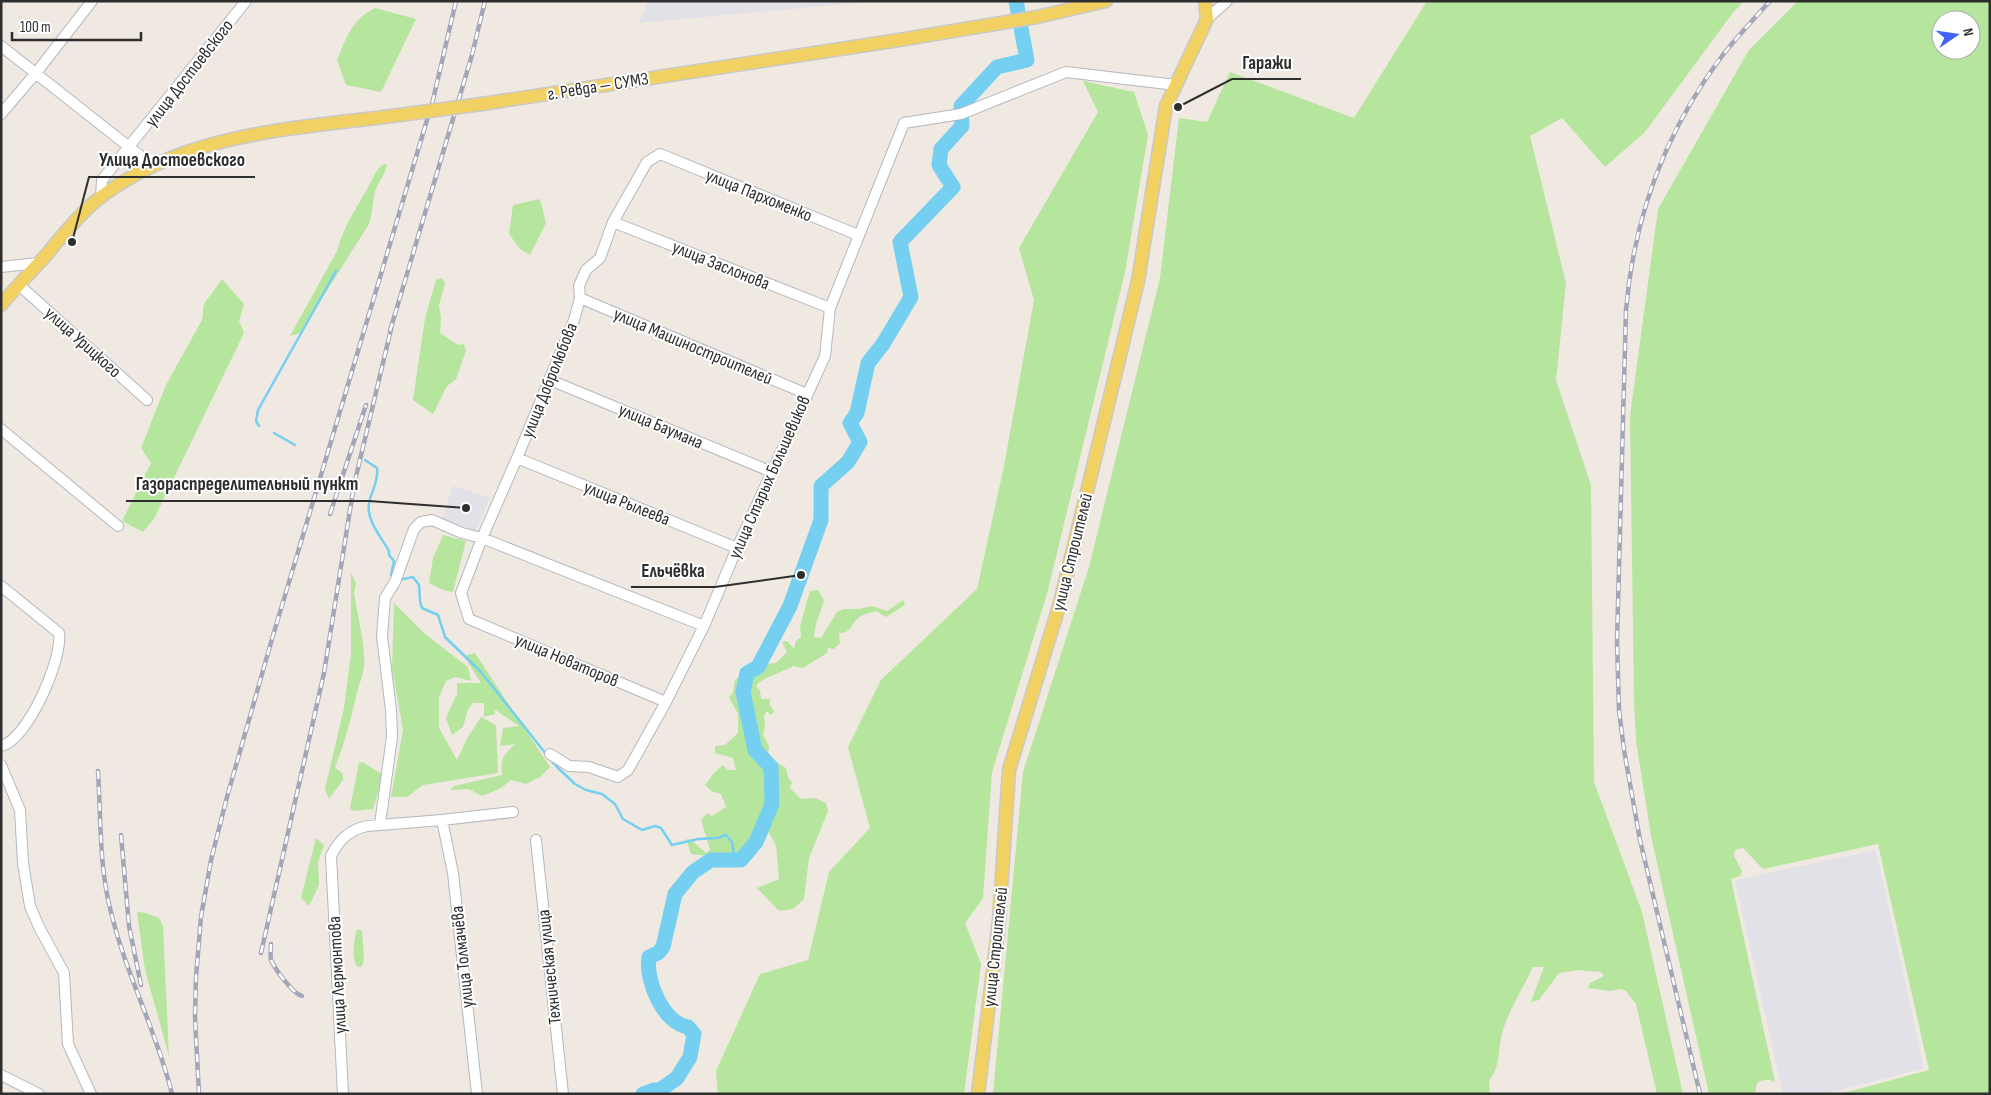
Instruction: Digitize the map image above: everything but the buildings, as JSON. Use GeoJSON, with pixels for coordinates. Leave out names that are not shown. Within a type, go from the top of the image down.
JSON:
{"type":"FeatureCollection","features":[{"type":"Feature","properties":{"kind":"main road","name":"г. Ревда — СУМЗ"},"geometry":{"type":"LineString","coordinates":[[101,197],[152,165],[194,149],[260,132],[482,104],[908,38],[1037,16],[1106,1]]}},
{"type":"Feature","properties":{"kind":"main road"},"geometry":{"type":"LineString","coordinates":[[1205,1],[1207,19]]}},
{"type":"Feature","properties":{"kind":"main road","name":"улица Строителей"},"geometry":{"type":"LineString","coordinates":[[978,1094],[999,921],[1009,770],[1065,584],[1138,281],[1166,106],[1207,19]]}},
{"type":"Feature","properties":{"kind":"main road","name":"улица Достоевского"},"geometry":{"type":"LineString","coordinates":[[1,305],[18,284],[101,197]]}},
{"type":"Feature","properties":{"kind":"street"},"geometry":{"type":"LineString","coordinates":[[1,114],[36,74],[92,1]]}},
{"type":"Feature","properties":{"kind":"street","name":"улица Достоевского"},"geometry":{"type":"LineString","coordinates":[[101,197],[102,180],[130,148],[246,1]]}},
{"type":"Feature","properties":{"kind":"street","name":"улица Строителей"},"geometry":{"type":"LineString","coordinates":[[1207,19],[1227,1]]}},
{"type":"Feature","properties":{"kind":"street"},"geometry":{"type":"LineString","coordinates":[[1,46],[152,165]]}},
{"type":"Feature","properties":{"kind":"street","name":"улица Старых Большевиков"},"geometry":{"type":"LineString","coordinates":[[550,754],[569,766],[589,767],[618,777],[628,770],[666,702],[704,626],[737,548],[825,356],[830,308],[904,123],[961,114],[1066,72],[1176,85]]}},
{"type":"Feature","properties":{"kind":"street","name":"улица Пархоменко"},"geometry":{"type":"LineString","coordinates":[[660,154],[858,235]]}},
{"type":"Feature","properties":{"kind":"street","name":"улица Добролюбова"},"geometry":{"type":"LineString","coordinates":[[469,619],[461,593],[482,538],[518,458],[574,320],[580,298],[579,286],[586,270],[600,258],[613,222],[647,162],[660,154]]}},
{"type":"Feature","properties":{"kind":"street","name":"улица Заслонова"},"geometry":{"type":"LineString","coordinates":[[613,222],[830,308]]}},
{"type":"Feature","properties":{"kind":"street"},"geometry":{"type":"LineString","coordinates":[[1,267],[38,263]]}},
{"type":"Feature","properties":{"kind":"street","name":"улица Урицкого"},"geometry":{"type":"LineString","coordinates":[[18,284],[147,400]]}},
{"type":"Feature","properties":{"kind":"street","name":"улица Машиностроителей"},"geometry":{"type":"LineString","coordinates":[[580,298],[807,394]]}},
{"type":"Feature","properties":{"kind":"street","name":"улица Баумана"},"geometry":{"type":"LineString","coordinates":[[550,380],[772,472]]}},
{"type":"Feature","properties":{"kind":"street"},"geometry":{"type":"LineString","coordinates":[[1,429],[118,526]]}},
{"type":"Feature","properties":{"kind":"street","name":"улица Рылеева"},"geometry":{"type":"LineString","coordinates":[[518,458],[737,548]]}},
{"type":"Feature","properties":{"kind":"street"},"geometry":{"type":"LineString","coordinates":[[513,812],[442,820],[380,824],[392,737],[391,710],[382,636],[385,598],[395,582],[414,529],[421,522],[432,520],[462,533],[482,538],[704,626]]}},
{"type":"Feature","properties":{"kind":"street"},"geometry":{"type":"LineString","coordinates":[[1,586],[59,633],[61,643],[44,690],[21,731],[2,747]]}},
{"type":"Feature","properties":{"kind":"street","name":"улица Новаторов"},"geometry":{"type":"LineString","coordinates":[[469,619],[666,702]]}},
{"type":"Feature","properties":{"kind":"street"},"geometry":{"type":"LineString","coordinates":[[1,765],[20,810],[23,864],[30,906],[64,973],[68,1044],[91,1094]]}},
{"type":"Feature","properties":{"kind":"street","name":"улица Толмачёва"},"geometry":{"type":"LineString","coordinates":[[442,820],[453,873],[477,1094]]}},
{"type":"Feature","properties":{"kind":"street","name":"улица Лермонтова"},"geometry":{"type":"LineString","coordinates":[[344,1094],[331,856],[340,841],[351,831],[380,824]]}},
{"type":"Feature","properties":{"kind":"street","name":"Техническая улица"},"geometry":{"type":"LineString","coordinates":[[536,840],[563,1094]]}},
{"type":"Feature","properties":{"kind":"street"},"geometry":{"type":"LineString","coordinates":[[1,1075],[39,1094]]}},
{"type":"Feature","properties":{"kind":"shaded area"},"geometry":{"type":"Polygon","coordinates":[[[648,1],[878,1],[639,23],[648,1]]]}},
{"type":"Feature","properties":{"kind":"shaded area"},"geometry":{"type":"Polygon","coordinates":[[[453,486],[490,498],[476,531],[442,518],[453,486]]]}},
{"type":"Feature","properties":{"kind":"shaded area"},"geometry":{"type":"Polygon","coordinates":[[[1876,850],[1924,1068],[1825,1094],[1783,1094],[1735,880],[1876,850]]]}},
{"type":"Feature","properties":{"kind":"green space"},"geometry":{"type":"Polygon","coordinates":[[[1427,1],[1744,1],[1732,14],[1645,132],[1605,167],[1562,118],[1530,136],[1566,283],[1556,380],[1591,485],[1594,782],[1642,912],[1683,1094],[1657,1094],[1636,1004],[1626,991],[1621,989],[1611,991],[1588,988],[1590,983],[1604,976],[1601,972],[1578,970],[1559,973],[1539,1000],[1531,1002],[1544,967],[1533,967],[1503,1030],[1498,1062],[1489,1081],[1490,1094],[993,1094],[1023,772],[1089,567],[1160,278],[1179,118],[1207,122],[1230,72],[1354,118],[1427,1]]]}},
{"type":"Feature","properties":{"kind":"green space"},"geometry":{"type":"Polygon","coordinates":[[[1798,1],[1990,1],[1990,1094],[1840,1094],[1929,1070],[1878,844],[1763,869],[1743,848],[1735,850],[1734,856],[1742,871],[1740,876],[1731,879],[1775,1082],[1766,1080],[1757,1083],[1755,1094],[1709,1094],[1651,836],[1636,741],[1630,416],[1658,209],[1749,50],[1798,1]]]}},
{"type":"Feature","properties":{"kind":"green space"},"geometry":{"type":"Polygon","coordinates":[[[375,8],[416,19],[381,92],[346,85],[337,60],[355,24],[360,18],[375,8]]]}},
{"type":"Feature","properties":{"kind":"green space"},"geometry":{"type":"Polygon","coordinates":[[[1083,81],[1134,92],[1148,135],[1125,272],[1047,594],[992,772],[983,898],[965,923],[981,964],[964,1094],[718,1094],[716,1071],[760,974],[808,960],[829,872],[870,828],[848,747],[881,680],[977,589],[1004,466],[1034,300],[1019,248],[1098,112],[1083,81]]]}},
{"type":"Feature","properties":{"kind":"green space"},"geometry":{"type":"Polygon","coordinates":[[[387,163],[375,192],[369,224],[300,333],[290,336],[337,251],[349,221],[376,172],[387,163]]]}},
{"type":"Feature","properties":{"kind":"green space"},"geometry":{"type":"Polygon","coordinates":[[[540,199],[546,223],[530,255],[520,249],[509,234],[513,205],[540,199]]]}},
{"type":"Feature","properties":{"kind":"green space"},"geometry":{"type":"Polygon","coordinates":[[[442,278],[445,283],[439,305],[441,317],[440,333],[458,345],[464,344],[466,351],[456,379],[447,386],[433,414],[413,400],[425,318],[436,280],[442,278]]]}},
{"type":"Feature","properties":{"kind":"green space"},"geometry":{"type":"Polygon","coordinates":[[[222,279],[244,304],[239,321],[244,333],[154,519],[143,532],[122,521],[151,463],[141,448],[166,385],[202,320],[204,304],[222,279]]]}},
{"type":"Feature","properties":{"kind":"green space"},"geometry":{"type":"Polygon","coordinates":[[[443,535],[466,541],[453,592],[443,590],[429,583],[433,558],[443,535]]]}},
{"type":"Feature","properties":{"kind":"green space"},"geometry":{"type":"Polygon","coordinates":[[[351,573],[356,583],[354,593],[363,640],[364,667],[348,730],[335,767],[343,774],[343,780],[329,799],[325,789],[344,708],[351,654],[351,573]]]}},
{"type":"Feature","properties":{"kind":"green space"},"geometry":{"type":"Polygon","coordinates":[[[818,590],[824,601],[816,624],[814,637],[821,638],[837,612],[844,609],[872,606],[887,611],[903,600],[905,605],[886,617],[876,611],[861,616],[848,630],[839,633],[840,643],[834,649],[828,648],[827,653],[803,668],[793,666],[763,680],[756,686],[760,691],[761,699],[771,699],[769,704],[774,711],[771,715],[767,711],[764,715],[765,727],[763,734],[769,747],[768,755],[772,760],[786,768],[792,783],[790,788],[801,799],[815,798],[826,803],[828,811],[809,858],[804,899],[793,909],[779,911],[757,888],[779,879],[776,846],[769,832],[749,861],[691,854],[686,839],[691,840],[706,853],[710,850],[701,820],[707,813],[712,816],[726,807],[721,794],[711,791],[705,785],[723,765],[728,770],[736,770],[733,758],[715,753],[715,746],[725,745],[738,733],[738,714],[729,697],[733,693],[735,680],[755,665],[776,663],[787,652],[782,642],[787,641],[794,649],[796,641],[801,637],[800,626],[810,591],[818,590]]]}},
{"type":"Feature","properties":{"kind":"green space"},"geometry":{"type":"Polygon","coordinates":[[[394,603],[424,633],[468,667],[471,681],[455,677],[446,681],[439,697],[439,728],[457,760],[468,737],[481,717],[496,725],[498,773],[423,785],[407,797],[391,797],[403,730],[392,668],[394,603]]]}},
{"type":"Feature","properties":{"kind":"green space"},"geometry":{"type":"Polygon","coordinates":[[[475,653],[550,767],[540,777],[526,784],[511,780],[501,788],[482,796],[469,789],[450,790],[454,786],[502,775],[504,758],[515,744],[500,746],[503,728],[519,726],[494,709],[495,714],[484,717],[484,703],[473,703],[468,709],[463,727],[452,735],[446,718],[457,694],[457,683],[481,683],[464,656],[475,653]]]}},
{"type":"Feature","properties":{"kind":"green space"},"geometry":{"type":"Polygon","coordinates":[[[362,762],[382,774],[382,778],[373,809],[353,811],[350,808],[359,763],[362,762]]]}},
{"type":"Feature","properties":{"kind":"green space"},"geometry":{"type":"Polygon","coordinates":[[[316,838],[324,845],[318,862],[319,885],[309,906],[301,898],[316,838]]]}},
{"type":"Feature","properties":{"kind":"green space"},"geometry":{"type":"Polygon","coordinates":[[[137,912],[159,918],[163,926],[169,1056],[145,970],[137,912]]]}},
{"type":"Feature","properties":{"kind":"green space"},"geometry":{"type":"Polygon","coordinates":[[[359,929],[362,931],[364,959],[362,966],[358,967],[354,959],[354,949],[356,931],[359,929]]]}},
{"type":"Feature","properties":{"kind":"waterway"},"geometry":{"type":"LineString","coordinates":[[643,1094],[660,1090],[677,1078],[690,1057],[694,1034],[688,1027],[679,1024],[671,1018],[658,999],[650,977],[649,957],[658,953],[663,947],[675,894],[693,872],[711,860],[741,860],[756,842],[772,804],[771,767],[755,750],[743,692],[747,673],[758,667],[790,606],[821,520],[821,486],[848,462],[860,442],[850,423],[857,413],[868,363],[883,344],[911,297],[900,242],[953,187],[939,165],[941,149],[962,126],[961,106],[997,67],[1027,60],[1016,1]]}},
{"type":"Feature","properties":{"kind":"waterway"},"geometry":{"type":"LineString","coordinates":[[259,426],[256,421],[258,410],[336,271]]}},
{"type":"Feature","properties":{"kind":"waterway"},"geometry":{"type":"LineString","coordinates":[[274,433],[295,445]]}},
{"type":"Feature","properties":{"kind":"waterway"},"geometry":{"type":"LineString","coordinates":[[365,460],[377,468],[377,477],[369,503],[370,516],[389,551],[389,555],[394,561],[391,575],[393,576]]}},
{"type":"Feature","properties":{"kind":"waterway"},"geometry":{"type":"LineString","coordinates":[[399,580],[413,577],[419,585],[422,608],[438,615],[445,637],[481,672],[546,754]]}},
{"type":"Feature","properties":{"kind":"waterway"},"geometry":{"type":"LineString","coordinates":[[551,760],[575,784],[586,790],[602,794],[615,804],[623,819],[642,830],[655,826],[661,828],[672,845],[726,835],[732,842],[735,860]]}},
{"type":"Feature","properties":{"kind":"railway"},"geometry":{"type":"LineString","coordinates":[[199,1094],[195,1017],[196,977],[201,917],[211,860],[272,639],[433,100],[456,1]]}},
{"type":"Feature","properties":{"kind":"railway"},"geometry":{"type":"LineString","coordinates":[[390,331],[472,55],[485,1]]}},
{"type":"Feature","properties":{"kind":"railway"},"geometry":{"type":"LineString","coordinates":[[1700,1094],[1640,840],[1619,710],[1617,641],[1626,310],[1636,241],[1645,208],[1669,145],[1684,115],[1722,56],[1770,1]]}},
{"type":"Feature","properties":{"kind":"railway"},"geometry":{"type":"LineString","coordinates":[[261,953],[324,673],[354,485],[392,325]]}},
{"type":"Feature","properties":{"kind":"railway"},"geometry":{"type":"LineString","coordinates":[[330,514],[366,405]]}},
{"type":"Feature","properties":{"kind":"railway"},"geometry":{"type":"LineString","coordinates":[[98,771],[102,860],[107,895],[117,935],[166,1071],[172,1094]]}},
{"type":"Feature","properties":{"kind":"railway"},"geometry":{"type":"LineString","coordinates":[[121,835],[129,926],[141,985]]}},
{"type":"Feature","properties":{"kind":"railway"},"geometry":{"type":"LineString","coordinates":[[271,944],[271,960],[273,964],[289,986],[302,996]]}},
{"type":"Feature","properties":{"kind":"place","name":"Гаражи"},"geometry":{"type":"Point","coordinates":[1178,107]}},
{"type":"Feature","properties":{"kind":"place","name":"Улица Достоевского"},"geometry":{"type":"Point","coordinates":[72,242]}},
{"type":"Feature","properties":{"kind":"place","name":"Газораспределительный пункт"},"geometry":{"type":"Point","coordinates":[466,508]}},
{"type":"Feature","properties":{"kind":"place","name":"Ельчёвка"},"geometry":{"type":"Point","coordinates":[801,575]}}]}
